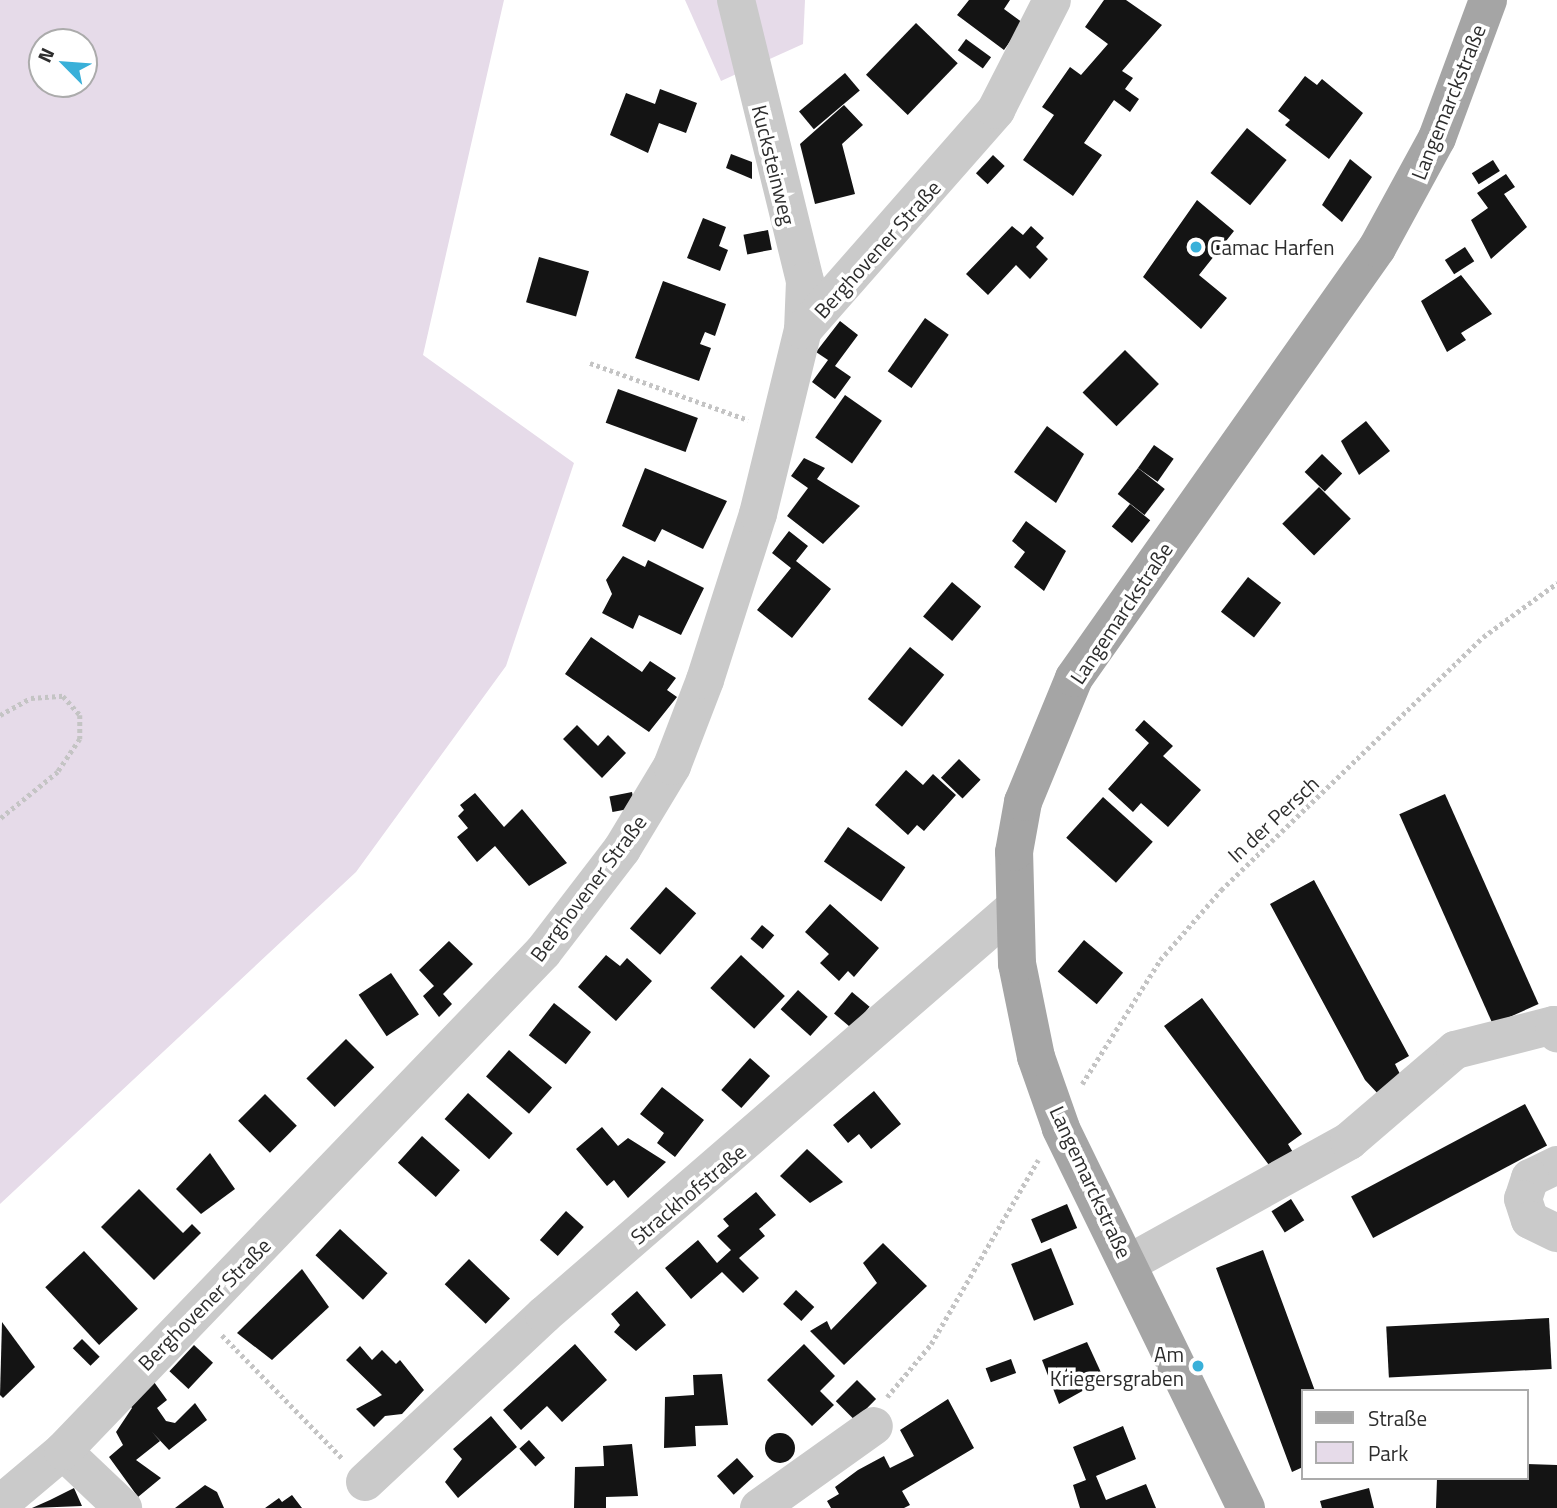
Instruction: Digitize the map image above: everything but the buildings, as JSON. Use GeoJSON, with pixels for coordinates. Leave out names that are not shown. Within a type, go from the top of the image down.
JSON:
{"type":"FeatureCollection","features":[{"type":"Feature","properties":{"kind":"main road","name":"Langemarckstraße"},"geometry":{"type":"LineString","coordinates":[[1246,1508],[1060,1124],[1023,1009],[1013,909],[1023,802],[1074,678],[1384,237],[1437,138],[1488,0]]}},
{"type":"Feature","properties":{"kind":"street","name":"Kucksteinweg"},"geometry":{"type":"LineString","coordinates":[[736,0],[805,281],[803,330]]}},
{"type":"Feature","properties":{"kind":"street","name":"Berghovener Straße"},"geometry":{"type":"LineString","coordinates":[[0,1504],[63,1451],[542,952],[622,849],[672,766],[705,680],[779,432],[803,330],[996,110],[1052,0]]}},
{"type":"Feature","properties":{"kind":"street","name":"Strackhofstraße"},"geometry":{"type":"LineString","coordinates":[[365,1482],[544,1315],[1013,909]]}},
{"type":"Feature","properties":{"kind":"street"},"geometry":{"type":"LineString","coordinates":[[1129,1264],[1349,1141],[1455,1050],[1554,1025],[1557,1033]]}},
{"type":"Feature","properties":{"kind":"street"},"geometry":{"type":"LineString","coordinates":[[1557,1165],[1530,1178],[1523,1199],[1530,1220],[1557,1233]]}},
{"type":"Feature","properties":{"kind":"street"},"geometry":{"type":"LineString","coordinates":[[759,1508],[874,1426]]}},
{"type":"Feature","properties":{"kind":"street"},"geometry":{"type":"LineString","coordinates":[[63,1451],[123,1508]]}},
{"type":"Feature","properties":{"kind":"path"},"geometry":{"type":"LineString","coordinates":[[590,363],[779,432]]}},
{"type":"Feature","properties":{"kind":"path","name":"In der Persch"},"geometry":{"type":"LineString","coordinates":[[874,1426],[879,1406],[931,1344],[1027,1175],[1160,960],[1221,890],[1483,637],[1557,583]]}},
{"type":"Feature","properties":{"kind":"path"},"geometry":{"type":"LineString","coordinates":[[0,715],[31,698],[63,696],[80,715],[80,739],[58,772],[0,819]]}},
{"type":"Feature","properties":{"kind":"path"},"geometry":{"type":"LineString","coordinates":[[197,1310],[365,1482]]}},
{"type":"Feature","properties":{"kind":"green space"},"geometry":{"type":"Polygon","coordinates":[[[0,0],[504,0],[423,355],[574,463],[506,666],[356,872],[0,1204],[0,0]]]}},
{"type":"Feature","properties":{"kind":"green space"},"geometry":{"type":"Polygon","coordinates":[[[685,0],[805,0],[803,44],[721,81],[685,0]]]}},
{"type":"Feature","properties":{"kind":"place","name":"Camac Harfen"},"geometry":{"type":"Point","coordinates":[1196,247]}},
{"type":"Feature","properties":{"kind":"place","name":"Am Kriegersgraben"},"geometry":{"type":"Point","coordinates":[1198,1366]}}]}
